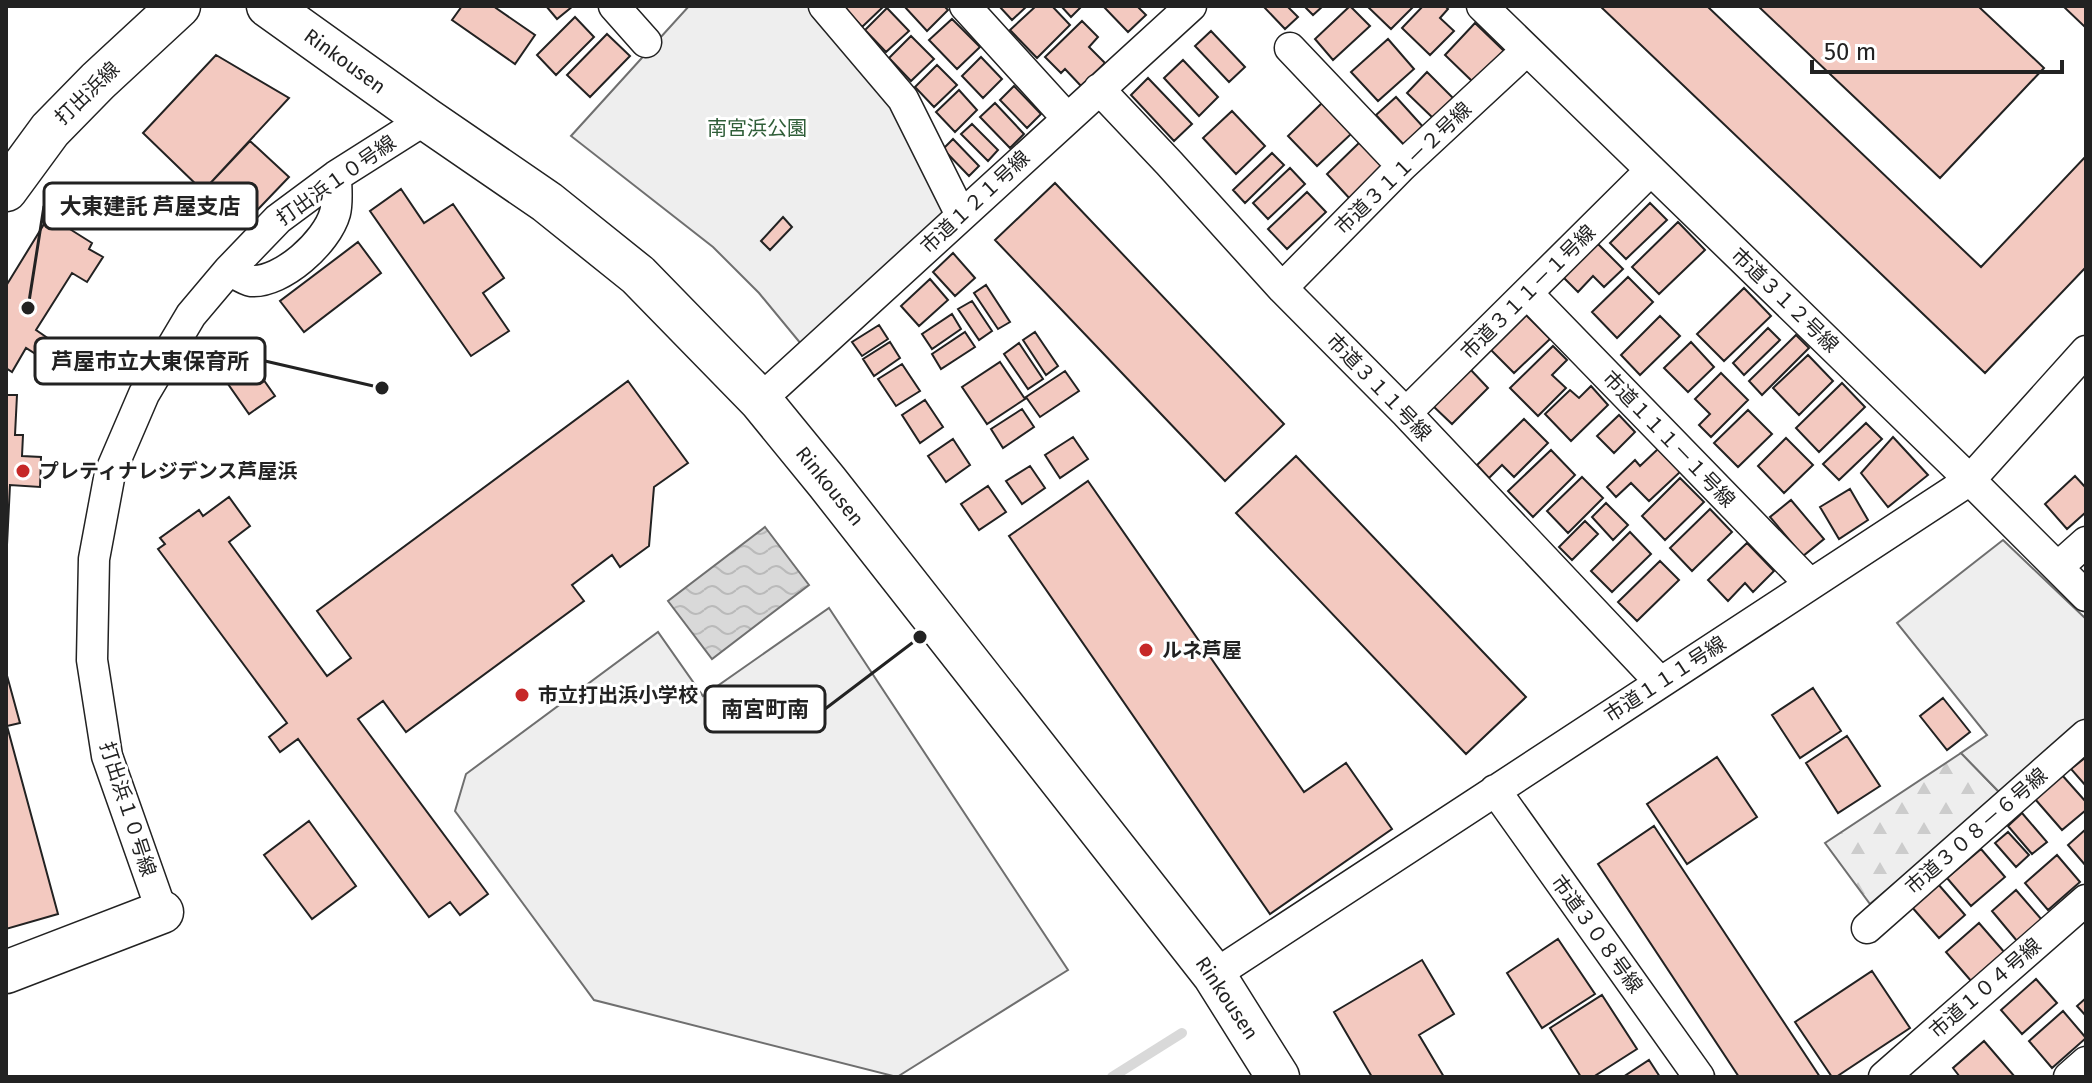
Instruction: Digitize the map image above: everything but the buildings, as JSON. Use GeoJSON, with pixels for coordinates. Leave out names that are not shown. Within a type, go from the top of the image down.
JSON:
{"type":"FeatureCollection","features":[{"type":"Feature","properties":{"kind":"street","name":"打出浜線"},"geometry":{"type":"LineString","coordinates":[[6,190],[50,130],[179,6]]}},
{"type":"Feature","properties":{"kind":"street","name":"Rinkousen"},"geometry":{"type":"LineString","coordinates":[[268,6],[547,202],[638,275],[760,400],[1214,975],[1278,1077]]}},
{"type":"Feature","properties":{"kind":"street"},"geometry":{"type":"LineString","coordinates":[[614,6],[646,42]]}},
{"type":"Feature","properties":{"kind":"street"},"geometry":{"type":"LineString","coordinates":[[824,6],[903,99],[961,215]]}},
{"type":"Feature","properties":{"kind":"street"},"geometry":{"type":"LineString","coordinates":[[965,6],[1067,118]]}},
{"type":"Feature","properties":{"kind":"street","name":"市道１２１号線"},"geometry":{"type":"LineString","coordinates":[[760,400],[1191,6]]}},
{"type":"Feature","properties":{"kind":"street","name":"市道３１２号線"},"geometry":{"type":"LineString","coordinates":[[1482,6],[2086,596]]}},
{"type":"Feature","properties":{"kind":"street"},"geometry":{"type":"LineString","coordinates":[[1290,48],[1402,166]]}},
{"type":"Feature","properties":{"kind":"street","name":"市道３１１－２号線"},"geometry":{"type":"LineString","coordinates":[[1282,288],[1402,166],[1527,50]]}},
{"type":"Feature","properties":{"kind":"street","name":"市道３１１号線"},"geometry":{"type":"LineString","coordinates":[[1099,89],[1282,288],[1406,413],[1660,682]]}},
{"type":"Feature","properties":{"kind":"street","name":"打出浜１０号線"},"geometry":{"type":"LineString","coordinates":[[162,912],[107,756],[92,660],[94,559],[110,473],[144,394],[191,315],[229,270],[278,219],[336,176],[426,119]]}},
{"type":"Feature","properties":{"kind":"street","name":"市道３１１－１号線"},"geometry":{"type":"LineString","coordinates":[[1406,413],[1651,170]]}},
{"type":"Feature","properties":{"kind":"street"},"geometry":{"type":"LineString","coordinates":[[229,270],[250,281],[273,276],[302,261],[324,235],[335,213],[336,176]]}},
{"type":"Feature","properties":{"kind":"street","name":"市道１１１－１号線"},"geometry":{"type":"LineString","coordinates":[[1527,293],[1810,584]]}},
{"type":"Feature","properties":{"kind":"street","name":"市道１１１号線"},"geometry":{"type":"LineString","coordinates":[[1214,975],[1970,480],[2086,351]]}},
{"type":"Feature","properties":{"kind":"street"},"geometry":{"type":"LineString","coordinates":[[2058,567],[2086,542]]}},
{"type":"Feature","properties":{"kind":"street","name":"市道３０８－６号線"},"geometry":{"type":"LineString","coordinates":[[1867,928],[2086,735]]}},
{"type":"Feature","properties":{"kind":"street","name":"市道３０８号線"},"geometry":{"type":"LineString","coordinates":[[1495,790],[1699,1077]]}},
{"type":"Feature","properties":{"kind":"street","name":"市道１０４号線"},"geometry":{"type":"LineString","coordinates":[[1884,1077],[2086,900]]}},
{"type":"Feature","properties":{"kind":"street"},"geometry":{"type":"LineString","coordinates":[[6,972],[162,912]]}},
{"type":"Feature","properties":{"kind":"street"},"geometry":{"type":"LineString","coordinates":[[2069,1077],[2086,1062]]}},
{"type":"Feature","properties":{"kind":"green space","name":"南宮浜公園"},"geometry":{"type":"Polygon","coordinates":[[[689,6],[810,6],[898,100],[953,213],[806,350],[759,293],[713,247],[571,136],[689,6]]]}},
{"type":"Feature","properties":{"kind":"green space"},"geometry":{"type":"Polygon","coordinates":[[[2003,540],[2086,619],[2086,719],[2001,794],[1961,753],[1987,735],[1897,623],[2003,540]]]}},
{"type":"Feature","properties":{"kind":"green space"},"geometry":{"type":"Polygon","coordinates":[[[829,608],[1068,970],[897,1077],[594,1000],[455,811],[466,774],[658,632],[703,696],[829,608]]]}},
{"type":"Feature","properties":{"kind":"green space"},"geometry":{"type":"Polygon","coordinates":[[[1961,753],[2001,794],[1870,904],[1825,843],[1961,753]]]}},
{"type":"Feature","properties":{"kind":"water"},"geometry":{"type":"Polygon","coordinates":[[[765,527],[809,585],[712,659],[668,601],[765,527]]]}},
{"type":"Feature","properties":{"kind":"waterway"},"geometry":{"type":"LineString","coordinates":[[1112,1077],[1182,1033]]}},
{"type":"Feature","properties":{"kind":"place","name":"大東建託 芦屋支店"},"geometry":{"type":"Point","coordinates":[28,308]}},
{"type":"Feature","properties":{"kind":"place","name":"芦屋市立大東保育所"},"geometry":{"type":"Point","coordinates":[382,388]}},
{"type":"Feature","properties":{"kind":"place","name":"プレティナレジデンス芦屋浜"},"geometry":{"type":"Point","coordinates":[23,471]}},
{"type":"Feature","properties":{"kind":"place","name":"南宮町南"},"geometry":{"type":"Point","coordinates":[920,637]}},
{"type":"Feature","properties":{"kind":"place","name":"ルネ芦屋"},"geometry":{"type":"Point","coordinates":[1146,650]}},
{"type":"Feature","properties":{"kind":"place","name":"市立打出浜小学校"},"geometry":{"type":"Point","coordinates":[522,695]}}]}
